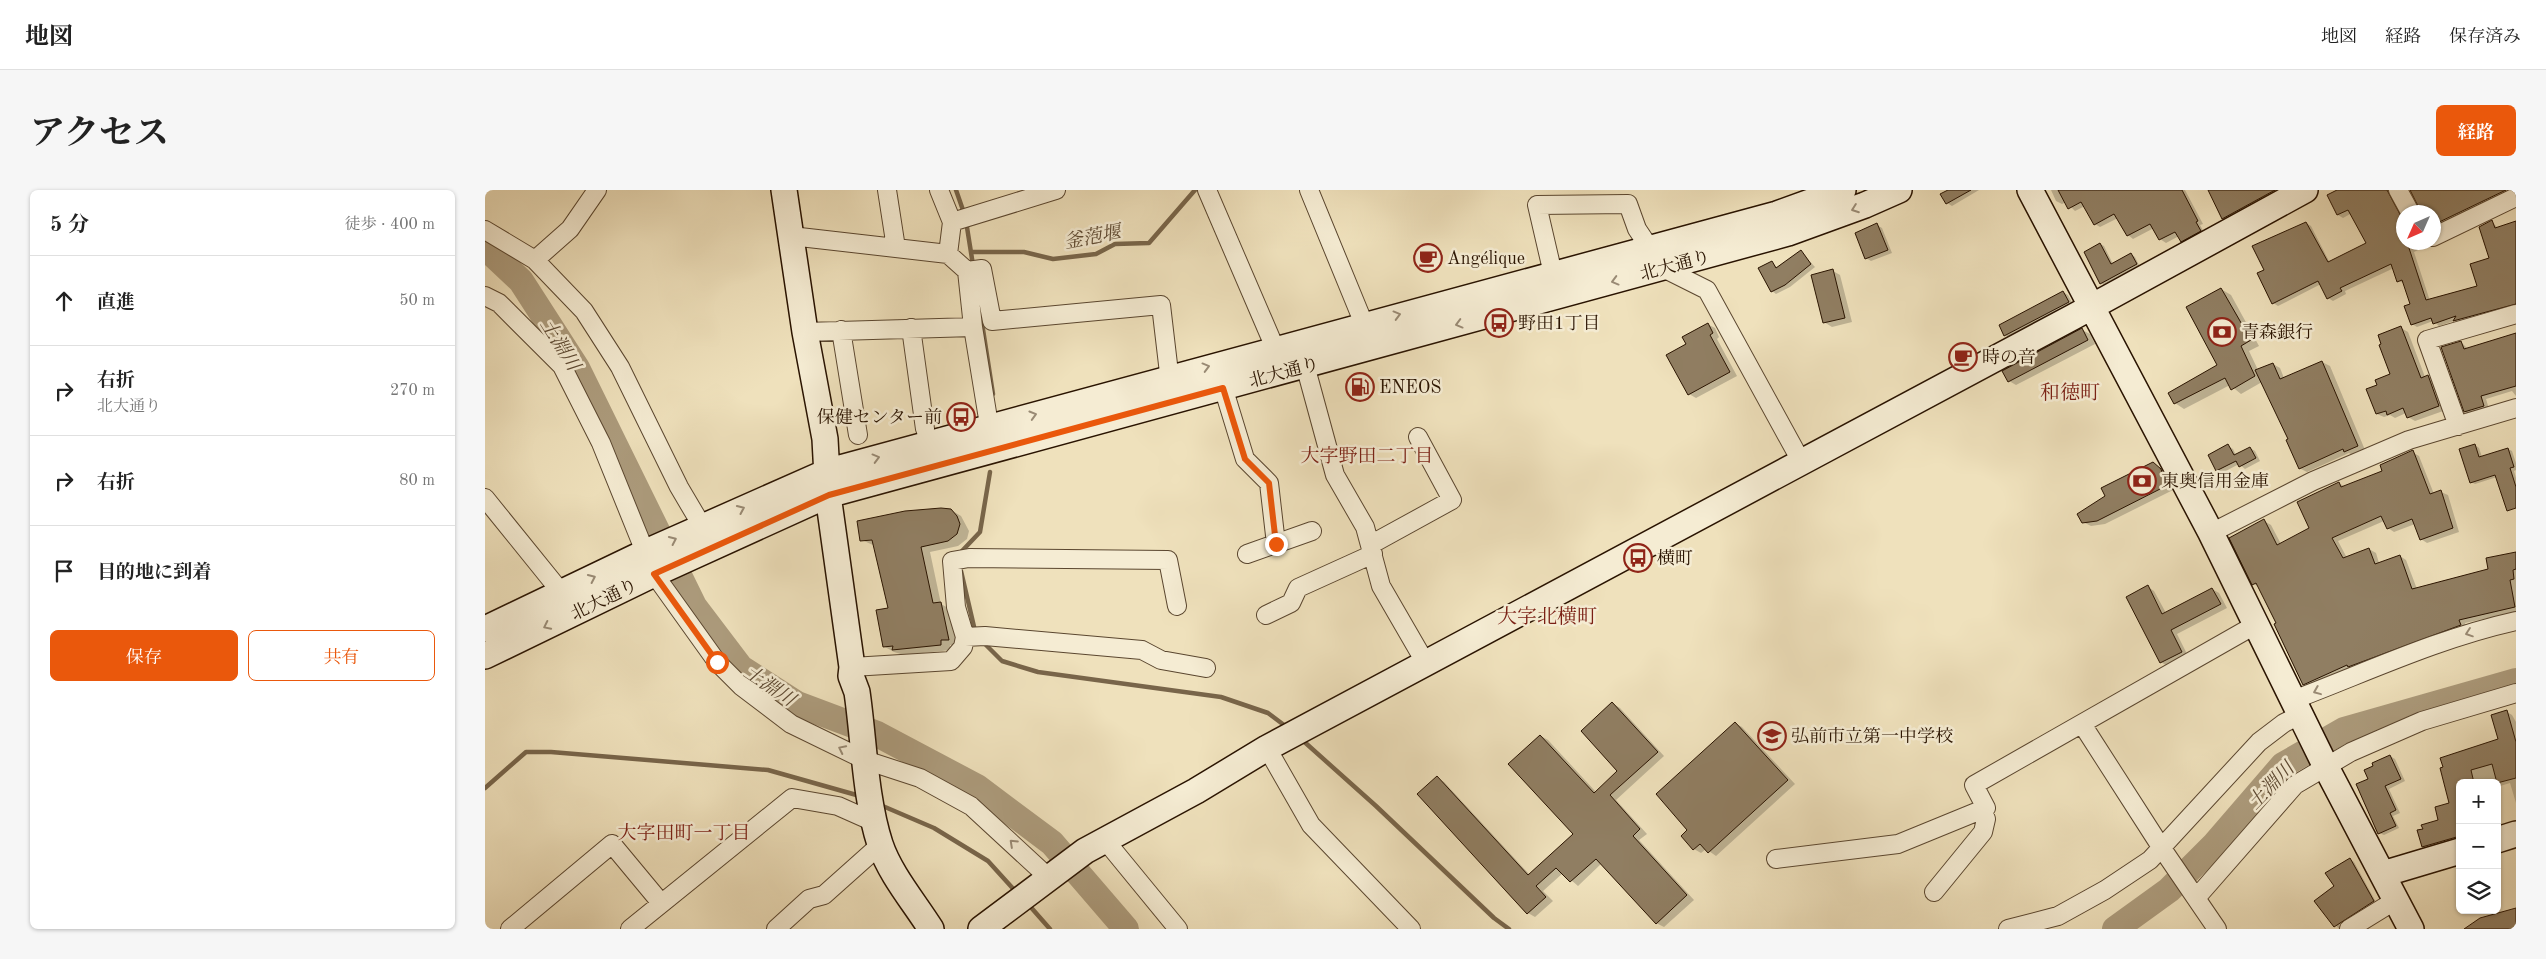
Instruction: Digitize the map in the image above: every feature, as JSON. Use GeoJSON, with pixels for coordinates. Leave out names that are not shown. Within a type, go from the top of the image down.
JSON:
{"type":"FeatureCollection","features":[{"type":"Feature","properties":{"kind":"street"},"geometry":{"type":"LineString","coordinates":[[535,260],[570,229],[597,190]]}},
{"type":"Feature","properties":{"kind":"street"},"geometry":{"type":"LineString","coordinates":[[784,190],[829,483],[852,667],[851,676],[857,692],[876,824],[890,866],[931,929]]}},
{"type":"Feature","properties":{"kind":"street"},"geometry":{"type":"LineString","coordinates":[[887,190],[896,248]]}},
{"type":"Feature","properties":{"kind":"street"},"geometry":{"type":"LineString","coordinates":[[939,190],[960,220]]}},
{"type":"Feature","properties":{"kind":"street"},"geometry":{"type":"LineString","coordinates":[[960,220],[1056,190]]}},
{"type":"Feature","properties":{"kind":"street"},"geometry":{"type":"LineString","coordinates":[[1207,190],[1275,348]]}},
{"type":"Feature","properties":{"kind":"street"},"geometry":{"type":"LineString","coordinates":[[1309,190],[1364,324]]}},
{"type":"Feature","properties":{"kind":"street","name":"北大通り"},"geometry":{"type":"LineString","coordinates":[[1171,389],[1223,388],[1302,355],[1364,324],[1777,214],[1843,190]]}},
{"type":"Feature","properties":{"kind":"street","name":"北大通り"},"geometry":{"type":"LineString","coordinates":[[485,656],[702,535],[829,483],[1171,389],[1275,348],[1302,355],[1663,268],[1789,233],[1865,206],[1899,190]]}},
{"type":"Feature","properties":{"kind":"street"},"geometry":{"type":"LineString","coordinates":[[2030,190],[2211,533],[2326,766],[2411,929]]}},
{"type":"Feature","properties":{"kind":"street"},"geometry":{"type":"LineString","coordinates":[[981,929],[1051,875],[1095,846],[1196,791],[1267,748],[2092,307],[2305,190]]}},
{"type":"Feature","properties":{"kind":"street"},"geometry":{"type":"LineString","coordinates":[[2398,190],[2406,205]]}},
{"type":"Feature","properties":{"kind":"street"},"geometry":{"type":"LineString","coordinates":[[2441,233],[2516,197]]}},
{"type":"Feature","properties":{"kind":"street"},"geometry":{"type":"LineString","coordinates":[[1553,274],[1537,205],[1628,204],[1637,229],[1663,268],[1707,290],[1801,463]]}},
{"type":"Feature","properties":{"kind":"street"},"geometry":{"type":"LineString","coordinates":[[948,254],[960,220]]}},
{"type":"Feature","properties":{"kind":"street"},"geometry":{"type":"LineString","coordinates":[[485,230],[535,260],[584,311],[620,367],[702,535]]}},
{"type":"Feature","properties":{"kind":"street"},"geometry":{"type":"LineString","coordinates":[[791,236],[948,254],[972,270],[982,269],[992,321],[1161,305],[1171,389]]}},
{"type":"Feature","properties":{"kind":"street"},"geometry":{"type":"LineString","coordinates":[[972,270],[973,327],[992,438]]}},
{"type":"Feature","properties":{"kind":"street"},"geometry":{"type":"LineString","coordinates":[[487,300],[499,303],[562,366],[601,443],[614,480],[653,562],[717,662],[741,686],[791,724],[866,764],[920,778],[971,806],[1051,875]]}},
{"type":"Feature","properties":{"kind":"street"},"geometry":{"type":"LineString","coordinates":[[2458,426],[2427,340],[2516,314]]}},
{"type":"Feature","properties":{"kind":"street"},"geometry":{"type":"LineString","coordinates":[[805,332],[973,327]]}},
{"type":"Feature","properties":{"kind":"street"},"geometry":{"type":"LineString","coordinates":[[911,328],[925,429]]}},
{"type":"Feature","properties":{"kind":"street"},"geometry":{"type":"LineString","coordinates":[[841,330],[858,435]]}},
{"type":"Feature","properties":{"kind":"street"},"geometry":{"type":"LineString","coordinates":[[1302,355],[1335,475],[1365,527],[1381,586],[1425,662]]}},
{"type":"Feature","properties":{"kind":"street"},"geometry":{"type":"LineString","coordinates":[[1223,388],[1245,459],[1269,483],[1276,544]]}},
{"type":"Feature","properties":{"kind":"street"},"geometry":{"type":"LineString","coordinates":[[2211,533],[2313,482],[2409,440],[2516,408]]}},
{"type":"Feature","properties":{"kind":"street"},"geometry":{"type":"LineString","coordinates":[[1266,615],[1291,603],[1298,588],[1371,549],[1452,500],[1418,437]]}},
{"type":"Feature","properties":{"kind":"street"},"geometry":{"type":"LineString","coordinates":[[485,498],[561,592]]}},
{"type":"Feature","properties":{"kind":"street"},"geometry":{"type":"LineString","coordinates":[[1247,554],[1312,532]]}},
{"type":"Feature","properties":{"kind":"street"},"geometry":{"type":"LineString","coordinates":[[975,636],[956,607],[960,559],[1168,560],[1177,606]]}},
{"type":"Feature","properties":{"kind":"street"},"geometry":{"type":"LineString","coordinates":[[485,629],[561,592],[653,562]]}},
{"type":"Feature","properties":{"kind":"street"},"geometry":{"type":"LineString","coordinates":[[2008,929],[2059,916],[2165,853],[2237,763],[2259,742],[2284,723],[2406,655],[2485,628],[2516,621]]}},
{"type":"Feature","properties":{"kind":"street"},"geometry":{"type":"LineString","coordinates":[[1776,859],[1899,844],[1987,808],[1973,785],[2255,625]]}},
{"type":"Feature","properties":{"kind":"street"},"geometry":{"type":"LineString","coordinates":[[852,667],[951,661],[975,636],[1142,650],[1161,660],[1206,668]]}},
{"type":"Feature","properties":{"kind":"street"},"geometry":{"type":"LineString","coordinates":[[2195,895],[2295,785],[2351,752],[2422,721],[2516,693]]}},
{"type":"Feature","properties":{"kind":"street"},"geometry":{"type":"LineString","coordinates":[[2082,724],[2165,853],[2217,929]]}},
{"type":"Feature","properties":{"kind":"street"},"geometry":{"type":"LineString","coordinates":[[1267,748],[1311,825],[1411,929]]}},
{"type":"Feature","properties":{"kind":"street"},"geometry":{"type":"LineString","coordinates":[[631,929],[792,798],[838,806],[876,824]]}},
{"type":"Feature","properties":{"kind":"street"},"geometry":{"type":"LineString","coordinates":[[1934,892],[1983,832],[1985,820],[1982,810]]}},
{"type":"Feature","properties":{"kind":"street"},"geometry":{"type":"LineString","coordinates":[[775,929],[809,899],[824,895],[876,824]]}},
{"type":"Feature","properties":{"kind":"street"},"geometry":{"type":"LineString","coordinates":[[2501,839],[2516,834]]}},
{"type":"Feature","properties":{"kind":"street"},"geometry":{"type":"LineString","coordinates":[[509,929],[612,844],[661,903]]}},
{"type":"Feature","properties":{"kind":"street"},"geometry":{"type":"LineString","coordinates":[[1095,846],[1177,929]]}},
{"type":"Feature","properties":{"kind":"street"},"geometry":{"type":"LineString","coordinates":[[2383,874],[2456,852]]}},
{"type":"Feature","properties":{"kind":"street"},"geometry":{"type":"LineString","coordinates":[[2349,929],[2396,900]]}},
{"type":"Feature","properties":{"kind":"building"},"geometry":{"type":"Polygon","coordinates":[[[1948,190],[1971,190],[1946,204],[1940,194],[1948,190]]]}},
{"type":"Feature","properties":{"kind":"building"},"geometry":{"type":"Polygon","coordinates":[[[2058,190],[2182,190],[2201,231],[2181,242],[2175,232],[2159,240],[2150,224],[2127,236],[2114,214],[2094,225],[2081,202],[2068,209],[2058,190]]]}},
{"type":"Feature","properties":{"kind":"building"},"geometry":{"type":"Polygon","coordinates":[[[2208,190],[2275,190],[2222,219],[2208,190]]]}},
{"type":"Feature","properties":{"kind":"building"},"geometry":{"type":"Polygon","coordinates":[[[2337,190],[2387,190],[2396,207],[2396,250],[2410,250],[2426,300],[2477,286],[2470,264],[2489,258],[2479,227],[2492,220],[2495,228],[2516,221],[2516,304],[2453,321],[2456,316],[2433,324],[2431,318],[2411,325],[2404,306],[2410,304],[2402,280],[2397,282],[2391,264],[2340,288],[2342,291],[2327,299],[2318,281],[2272,304],[2257,273],[2264,270],[2252,246],[2306,222],[2328,262],[2366,243],[2348,210],[2337,215],[2327,195],[2337,190]]]}},
{"type":"Feature","properties":{"kind":"building"},"geometry":{"type":"Polygon","coordinates":[[[2410,190],[2506,190],[2441,221],[2441,205],[2418,205],[2410,190]]]}},
{"type":"Feature","properties":{"kind":"building"},"geometry":{"type":"Polygon","coordinates":[[[1877,223],[1888,250],[1865,259],[1855,233],[1877,223]]]}},
{"type":"Feature","properties":{"kind":"building"},"geometry":{"type":"Polygon","coordinates":[[[2100,243],[2111,264],[2131,253],[2137,264],[2100,284],[2084,252],[2100,243]]]}},
{"type":"Feature","properties":{"kind":"building"},"geometry":{"type":"Polygon","coordinates":[[[1801,250],[1811,264],[1785,285],[1771,292],[1758,268],[1772,261],[1776,268],[1801,250]]]}},
{"type":"Feature","properties":{"kind":"building"},"geometry":{"type":"Polygon","coordinates":[[[1833,269],[1845,318],[1823,323],[1811,275],[1833,269]]]}},
{"type":"Feature","properties":{"kind":"building"},"geometry":{"type":"Polygon","coordinates":[[[2221,288],[2251,340],[2241,346],[2255,376],[2231,390],[2225,378],[2174,404],[2168,393],[2217,365],[2186,307],[2221,288]]]}},
{"type":"Feature","properties":{"kind":"building"},"geometry":{"type":"Polygon","coordinates":[[[2063,291],[2069,302],[2004,336],[1999,325],[2063,291]]]}},
{"type":"Feature","properties":{"kind":"building"},"geometry":{"type":"Polygon","coordinates":[[[1708,323],[1713,333],[1710,335],[1730,372],[1688,395],[1666,355],[1686,344],[1682,337],[1708,323]]]}},
{"type":"Feature","properties":{"kind":"building"},"geometry":{"type":"Polygon","coordinates":[[[2401,326],[2421,378],[2428,375],[2439,406],[2407,418],[2403,408],[2387,415],[2386,411],[2376,414],[2366,389],[2377,385],[2375,380],[2390,374],[2379,345],[2381,344],[2378,335],[2401,326]]]}},
{"type":"Feature","properties":{"kind":"building"},"geometry":{"type":"Polygon","coordinates":[[[2082,328],[2088,340],[2008,382],[2002,371],[2082,328]]]}},
{"type":"Feature","properties":{"kind":"building"},"geometry":{"type":"Polygon","coordinates":[[[2516,333],[2516,386],[2481,396],[2484,406],[2464,412],[2441,347],[2461,341],[2464,349],[2516,333]]]}},
{"type":"Feature","properties":{"kind":"building"},"geometry":{"type":"Polygon","coordinates":[[[2322,361],[2358,446],[2344,452],[2343,449],[2299,469],[2286,440],[2288,439],[2255,370],[2273,363],[2280,379],[2322,361]]]}},
{"type":"Feature","properties":{"kind":"building"},"geometry":{"type":"Polygon","coordinates":[[[2228,444],[2234,455],[2250,447],[2256,458],[2239,467],[2236,461],[2216,471],[2208,455],[2228,444]]]}},
{"type":"Feature","properties":{"kind":"building"},"geometry":{"type":"Polygon","coordinates":[[[2475,444],[2479,457],[2508,448],[2514,467],[2510,468],[2516,487],[2516,508],[2507,511],[2495,475],[2470,483],[2459,449],[2475,444]]]}},
{"type":"Feature","properties":{"kind":"building"},"geometry":{"type":"Polygon","coordinates":[[[2413,450],[2430,494],[2441,490],[2453,528],[2420,540],[2412,519],[2387,529],[2381,516],[2332,538],[2343,558],[2369,548],[2375,564],[2400,555],[2412,589],[2488,569],[2486,558],[2516,552],[2516,569],[2513,570],[2514,579],[2510,580],[2515,607],[2459,620],[2461,625],[2348,667],[2347,665],[2303,685],[2256,583],[2252,585],[2229,538],[2264,519],[2277,545],[2309,528],[2297,502],[2339,482],[2341,487],[2382,471],[2380,465],[2413,450]]]}},
{"type":"Feature","properties":{"kind":"building"},"geometry":{"type":"Polygon","coordinates":[[[2153,462],[2161,469],[2166,486],[2097,521],[2082,523],[2077,514],[2105,496],[2101,488],[2153,462]]]}},
{"type":"Feature","properties":{"kind":"building"},"geometry":{"type":"Polygon","coordinates":[[[951,509],[957,516],[960,524],[957,534],[948,541],[921,547],[933,603],[941,602],[949,640],[941,640],[941,645],[892,650],[893,646],[883,647],[876,610],[888,608],[872,540],[860,541],[857,521],[905,511],[951,509]]]}},
{"type":"Feature","properties":{"kind":"building"},"geometry":{"type":"Polygon","coordinates":[[[2148,585],[2162,614],[2212,588],[2221,604],[2171,630],[2182,652],[2160,663],[2126,597],[2148,585]]]}},
{"type":"Feature","properties":{"kind":"building"},"geometry":{"type":"Polygon","coordinates":[[[1612,702],[1658,752],[1610,795],[1640,829],[1633,836],[1687,895],[1656,924],[1596,859],[1570,882],[1556,868],[1536,886],[1546,897],[1527,914],[1417,794],[1437,776],[1528,875],[1573,834],[1508,764],[1540,735],[1594,793],[1617,771],[1581,731],[1612,702]]]}},
{"type":"Feature","properties":{"kind":"building"},"geometry":{"type":"Polygon","coordinates":[[[2507,710],[2516,742],[2516,778],[2501,782],[2501,779],[2496,779],[2492,764],[2471,770],[2473,779],[2456,779],[2456,837],[2422,847],[2417,830],[2423,829],[2421,825],[2438,820],[2435,807],[2449,803],[2440,768],[2443,767],[2440,758],[2498,739],[2491,715],[2507,710]]]}},
{"type":"Feature","properties":{"kind":"building"},"geometry":{"type":"Polygon","coordinates":[[[1735,722],[1788,780],[1708,853],[1700,844],[1693,850],[1681,836],[1687,830],[1656,794],[1735,722]]]}},
{"type":"Feature","properties":{"kind":"building"},"geometry":{"type":"Polygon","coordinates":[[[2390,755],[2401,779],[2385,786],[2396,810],[2390,813],[2396,826],[2378,834],[2356,784],[2368,779],[2364,770],[2373,766],[2372,763],[2390,755]]]}},
{"type":"Feature","properties":{"kind":"building"},"geometry":{"type":"Polygon","coordinates":[[[2350,858],[2374,901],[2334,927],[2314,901],[2334,886],[2325,873],[2350,858]]]}},
{"type":"Feature","properties":{"kind":"building"},"geometry":{"type":"Polygon","coordinates":[[[2516,908],[2516,929],[2464,929],[2480,918],[2501,914],[2501,912],[2516,908]]]}},
{"type":"Feature","properties":{"kind":"waterway"},"geometry":{"type":"LineString","coordinates":[[956,190],[964,213]]}},
{"type":"Feature","properties":{"kind":"waterway","name":"釜萢堰"},"geometry":{"type":"LineString","coordinates":[[971,252],[1024,252],[1053,259],[1096,254],[1115,244],[1149,243],[1195,190]]}},
{"type":"Feature","properties":{"kind":"waterway"},"geometry":{"type":"LineString","coordinates":[[966,221],[973,265]]}},
{"type":"Feature","properties":{"kind":"waterway","name":"土淵川"},"geometry":{"type":"LineString","coordinates":[[485,247],[521,281],[577,368],[694,606],[741,668],[797,704],[877,734],[977,787],[1052,843],[1126,929]]}},
{"type":"Feature","properties":{"kind":"waterway"},"geometry":{"type":"LineString","coordinates":[[978,297],[993,394]]}},
{"type":"Feature","properties":{"kind":"waterway"},"geometry":{"type":"LineString","coordinates":[[961,556],[962,551],[980,532],[990,472]]}},
{"type":"Feature","properties":{"kind":"waterway"},"geometry":{"type":"LineString","coordinates":[[961,571],[975,631]]}},
{"type":"Feature","properties":{"kind":"waterway"},"geometry":{"type":"LineString","coordinates":[[981,640],[1002,661],[1038,672],[1221,697],[1268,713],[1288,728]]}},
{"type":"Feature","properties":{"kind":"waterway","name":"土淵川"},"geometry":{"type":"LineString","coordinates":[[2115,929],[2169,890],[2214,845],[2283,765],[2344,730],[2516,681]]}},
{"type":"Feature","properties":{"kind":"waterway"},"geometry":{"type":"LineString","coordinates":[[1300,738],[1376,806],[1494,918],[1509,929]]}},
{"type":"Feature","properties":{"kind":"waterway"},"geometry":{"type":"LineString","coordinates":[[485,788],[526,752],[551,752],[768,770],[860,796]]}},
{"type":"Feature","properties":{"kind":"waterway"},"geometry":{"type":"LineString","coordinates":[[878,804],[934,828],[988,861],[1017,893]]}},
{"type":"Feature","properties":{"kind":"waterway"},"geometry":{"type":"LineString","coordinates":[[1028,904],[1050,929]]}},
{"type":"Feature","properties":{"kind":"place","name":"Angélique"},"geometry":{"type":"Point","coordinates":[1428,258]}},
{"type":"Feature","properties":{"kind":"place","name":"野田1丁目"},"geometry":{"type":"Point","coordinates":[1499,323]}},
{"type":"Feature","properties":{"kind":"place","name":"青森銀行"},"geometry":{"type":"Point","coordinates":[2222,332]}},
{"type":"Feature","properties":{"kind":"place","name":"時の音"},"geometry":{"type":"Point","coordinates":[1963,357]}},
{"type":"Feature","properties":{"kind":"place","name":"ENEOS"},"geometry":{"type":"Point","coordinates":[1360,387]}},
{"type":"Feature","properties":{"kind":"place","name":"保健センター前"},"geometry":{"type":"Point","coordinates":[961,417]}},
{"type":"Feature","properties":{"kind":"place","name":"東奥信用金庫"},"geometry":{"type":"Point","coordinates":[2142,481]}},
{"type":"Feature","properties":{"kind":"place","name":"横町"},"geometry":{"type":"Point","coordinates":[1638,558]}},
{"type":"Feature","properties":{"kind":"place","name":"弘前市立第一中学校"},"geometry":{"type":"Point","coordinates":[1772,736]}},
{"type":"Feature","properties":{"kind":"district","name":"和徳町"},"geometry":{"type":"Point","coordinates":[2070,392]}},
{"type":"Feature","properties":{"kind":"district","name":"大字野田二丁目"},"geometry":{"type":"Point","coordinates":[1367,455]}},
{"type":"Feature","properties":{"kind":"district","name":"大字北横町"},"geometry":{"type":"Point","coordinates":[1547,616]}},
{"type":"Feature","properties":{"kind":"district","name":"大字田町一丁目"},"geometry":{"type":"Point","coordinates":[684,832]}},
{"type":"Feature","properties":{"kind":"route"},"geometry":{"type":"LineString","coordinates":[[717,662],[654,574],[829,495],[1154,405],[1223,388],[1245,459],[1269,483],[1276,544]]}}]}
